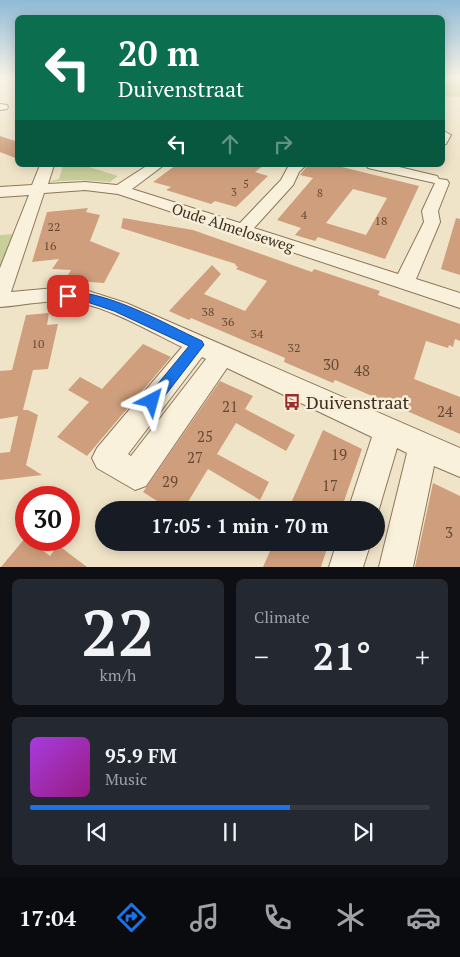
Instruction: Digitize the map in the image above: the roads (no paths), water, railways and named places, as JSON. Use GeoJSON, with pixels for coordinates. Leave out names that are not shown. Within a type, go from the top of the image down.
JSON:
{"type":"FeatureCollection","features":[{"type":"Feature","properties":{"kind":"street"},"geometry":{"type":"LineString","coordinates":[[0,295],[46,167]]}},
{"type":"Feature","properties":{"kind":"street"},"geometry":{"type":"LineString","coordinates":[[120,190],[154,167]]}},
{"type":"Feature","properties":{"kind":"street"},"geometry":{"type":"LineString","coordinates":[[243,230],[288,182],[293,170],[297,167]]}},
{"type":"Feature","properties":{"kind":"street"},"geometry":{"type":"LineString","coordinates":[[384,167],[436,176],[460,187]]}},
{"type":"Feature","properties":{"kind":"street"},"geometry":{"type":"LineString","coordinates":[[404,283],[432,222],[430,211],[436,176]]}},
{"type":"Feature","properties":{"kind":"street","name":"Oude Almeloseweg"},"geometry":{"type":"LineString","coordinates":[[0,192],[85,186],[120,190],[460,301]]}},
{"type":"Feature","properties":{"kind":"street"},"geometry":{"type":"LineString","coordinates":[[0,300],[54,295],[82,296],[118,308],[460,463]]}},
{"type":"Feature","properties":{"kind":"street"},"geometry":{"type":"LineString","coordinates":[[198,345],[107,458],[135,475],[222,356]]}},
{"type":"Feature","properties":{"kind":"street"},"geometry":{"type":"LineString","coordinates":[[367,501],[388,430]]}},
{"type":"Feature","properties":{"kind":"street"},"geometry":{"type":"LineString","coordinates":[[396,567],[423,447]]}},
{"type":"Feature","properties":{"kind":"street"},"geometry":{"type":"LineString","coordinates":[[346,567],[351,551]]}},
{"type":"Feature","properties":{"kind":"place","name":"Duivenstraat"},"geometry":{"type":"Point","coordinates":[292,402]}}]}
